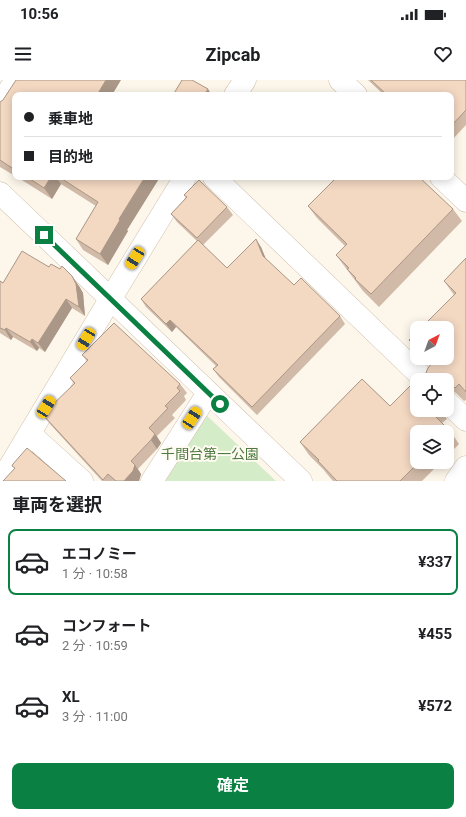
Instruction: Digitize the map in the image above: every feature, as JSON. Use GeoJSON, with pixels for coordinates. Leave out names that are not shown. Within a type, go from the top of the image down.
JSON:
{"type":"FeatureCollection","features":[{"type":"Feature","properties":{"kind":"street"},"geometry":{"type":"LineString","coordinates":[[0,104],[16,80]]}},
{"type":"Feature","properties":{"kind":"street"},"geometry":{"type":"LineString","coordinates":[[238,92],[245,80]]}},
{"type":"Feature","properties":{"kind":"street"},"geometry":{"type":"LineString","coordinates":[[340,80],[353,92]]}},
{"type":"Feature","properties":{"kind":"street"},"geometry":{"type":"LineString","coordinates":[[0,481],[183,180]]}},
{"type":"Feature","properties":{"kind":"street"},"geometry":{"type":"LineString","coordinates":[[217,180],[417,373]]}},
{"type":"Feature","properties":{"kind":"street"},"geometry":{"type":"LineString","coordinates":[[444,180],[466,201]]}},
{"type":"Feature","properties":{"kind":"street"},"geometry":{"type":"LineString","coordinates":[[0,193],[301,481]]}},
{"type":"Feature","properties":{"kind":"street"},"geometry":{"type":"LineString","coordinates":[[152,481],[208,393]]}},
{"type":"Feature","properties":{"kind":"street"},"geometry":{"type":"LineString","coordinates":[[454,409],[466,420]]}},
{"type":"Feature","properties":{"kind":"street"},"geometry":{"type":"LineString","coordinates":[[30,434],[82,481]]}},
{"type":"Feature","properties":{"kind":"street"},"geometry":{"type":"LineString","coordinates":[[456,481],[466,466]]}},
{"type":"Feature","properties":{"kind":"green space","name":"千間台第一公園"},"geometry":{"type":"Polygon","coordinates":[[[204,413],[276,481],[163,481],[204,413]]]}},
{"type":"Feature","properties":{"kind":"building"},"geometry":{"type":"Polygon","coordinates":[[[16,80],[106,80],[99,92],[12,92],[12,168],[0,160],[0,102],[3,100],[16,80]]]}},
{"type":"Feature","properties":{"kind":"building"},"geometry":{"type":"Polygon","coordinates":[[[182,80],[192,80],[208,89],[206,92],[175,92],[182,80]]]}},
{"type":"Feature","properties":{"kind":"building"},"geometry":{"type":"Polygon","coordinates":[[[371,80],[466,80],[466,110],[454,123],[454,92],[384,92],[371,80]]]}},
{"type":"Feature","properties":{"kind":"building"},"geometry":{"type":"Polygon","coordinates":[[[32,180],[49,180],[44,188],[32,180]]]}},
{"type":"Feature","properties":{"kind":"building"},"geometry":{"type":"Polygon","coordinates":[[[64,180],[143,180],[119,219],[120,220],[100,254],[76,239],[98,202],[64,180]]]}},
{"type":"Feature","properties":{"kind":"building"},"geometry":{"type":"Polygon","coordinates":[[[199,180],[227,207],[197,238],[171,214],[187,197],[184,195],[199,180]]]}},
{"type":"Feature","properties":{"kind":"building"},"geometry":{"type":"Polygon","coordinates":[[[334,180],[422,180],[453,209],[371,294],[355,279],[356,278],[347,269],[349,268],[336,255],[347,244],[308,206],[334,180]]]}},
{"type":"Feature","properties":{"kind":"building"},"geometry":{"type":"Polygon","coordinates":[[[256,239],[263,256],[294,285],[301,278],[340,316],[252,407],[213,369],[218,365],[170,320],[166,324],[141,299],[198,240],[227,268],[256,239]]]}},
{"type":"Feature","properties":{"kind":"building"},"geometry":{"type":"Polygon","coordinates":[[[22,251],[49,267],[51,264],[60,269],[62,266],[72,276],[76,284],[79,307],[66,299],[38,343],[32,339],[30,342],[6,328],[5,330],[0,328],[0,281],[3,283],[22,251]]]}},
{"type":"Feature","properties":{"kind":"building"},"geometry":{"type":"Polygon","coordinates":[[[466,258],[466,392],[459,384],[455,388],[454,387],[454,373],[426,373],[430,365],[454,365],[454,321],[428,321],[456,293],[444,281],[466,258]]]}},
{"type":"Feature","properties":{"kind":"building"},"geometry":{"type":"Polygon","coordinates":[[[114,323],[180,384],[177,388],[180,391],[165,406],[168,408],[149,428],[155,434],[131,461],[135,465],[133,471],[124,481],[116,481],[108,474],[103,480],[43,415],[75,383],[70,378],[88,360],[82,355],[114,323]]]}},
{"type":"Feature","properties":{"kind":"building"},"geometry":{"type":"Polygon","coordinates":[[[362,379],[390,406],[410,386],[410,417],[436,417],[444,425],[410,425],[410,469],[412,469],[400,481],[337,481],[318,461],[319,460],[300,442],[362,379]]]}},
{"type":"Feature","properties":{"kind":"building"},"geometry":{"type":"Polygon","coordinates":[[[27,448],[66,481],[3,481],[15,468],[12,466],[13,464],[27,448]]]}},
{"type":"Feature","properties":{"kind":"route"},"geometry":{"type":"LineString","coordinates":[[44,235],[220,404]]}}]}
